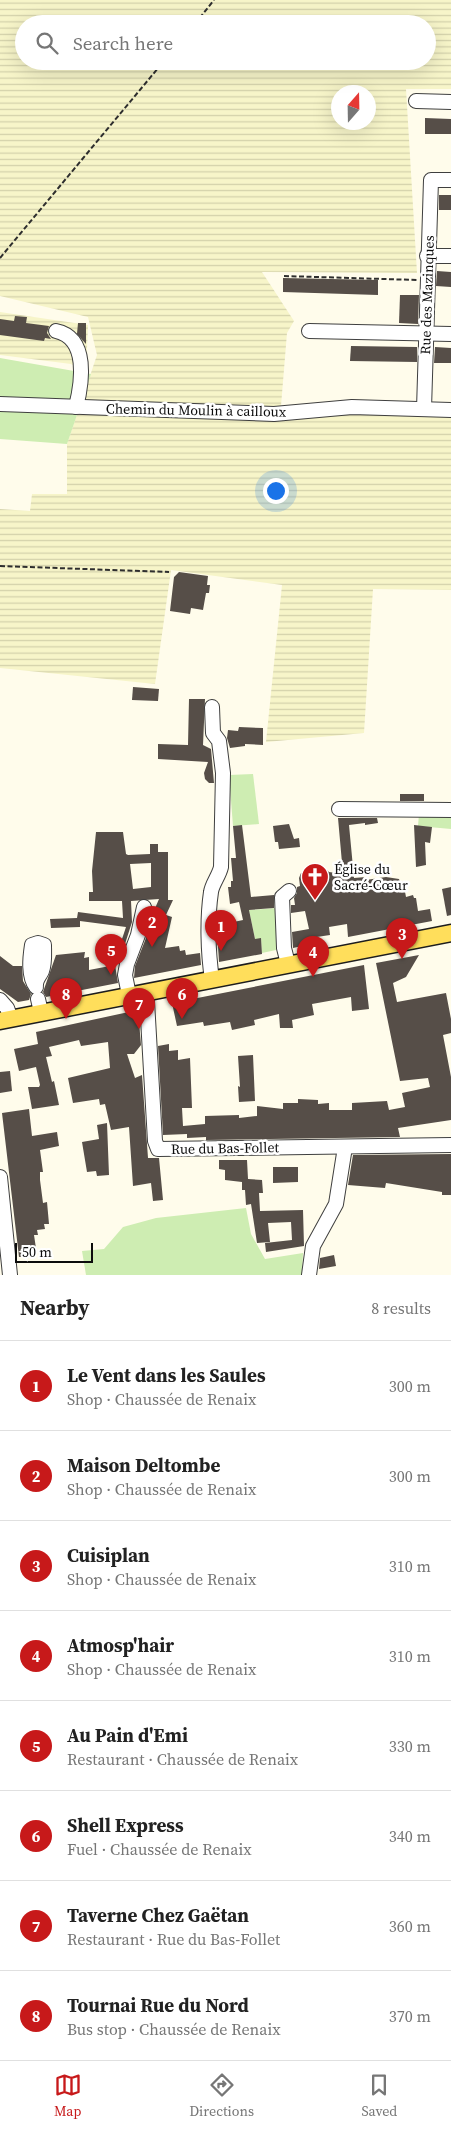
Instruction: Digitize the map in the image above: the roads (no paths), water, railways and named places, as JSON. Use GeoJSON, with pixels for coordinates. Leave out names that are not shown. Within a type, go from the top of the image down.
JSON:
{"type":"FeatureCollection","features":[{"type":"Feature","properties":{"kind":"main road"},"geometry":{"type":"LineString","coordinates":[[5,1020],[38,999],[137,994],[451,933]]}},
{"type":"Feature","properties":{"kind":"street"},"geometry":{"type":"LineString","coordinates":[[416,101],[451,102]]}},
{"type":"Feature","properties":{"kind":"street","name":"Rue des Mazinques"},"geometry":{"type":"LineString","coordinates":[[424,409],[427,256],[431,180],[451,180]]}},
{"type":"Feature","properties":{"kind":"street"},"geometry":{"type":"LineString","coordinates":[[427,256],[451,256]]}},
{"type":"Feature","properties":{"kind":"street"},"geometry":{"type":"LineString","coordinates":[[56,331],[69,337],[79,355],[81,371],[76,407]]}},
{"type":"Feature","properties":{"kind":"street"},"geometry":{"type":"LineString","coordinates":[[309,331],[451,334]]}},
{"type":"Feature","properties":{"kind":"street","name":"Chemin du Moulin à cailloux"},"geometry":{"type":"LineString","coordinates":[[0,404],[274,414],[352,407],[451,410]]}},
{"type":"Feature","properties":{"kind":"street"},"geometry":{"type":"LineString","coordinates":[[212,707],[213,733],[219,741],[223,773],[222,859],[220,872],[211,890],[210,964],[212,979]]}},
{"type":"Feature","properties":{"kind":"street"},"geometry":{"type":"LineString","coordinates":[[339,809],[451,810]]}},
{"type":"Feature","properties":{"kind":"street"},"geometry":{"type":"LineString","coordinates":[[288,964],[281,907],[282,897],[289,891]]}},
{"type":"Feature","properties":{"kind":"street"},"geometry":{"type":"LineString","coordinates":[[137,994],[125,975],[138,935],[144,907]]}},
{"type":"Feature","properties":{"kind":"street","name":"Rue du Bas-Follet"},"geometry":{"type":"LineString","coordinates":[[137,994],[147,1002],[155,1141],[158,1149],[451,1146]]}},
{"type":"Feature","properties":{"kind":"street"},"geometry":{"type":"LineString","coordinates":[[0,1000],[5,1005],[5,1020]]}},
{"type":"Feature","properties":{"kind":"street"},"geometry":{"type":"LineString","coordinates":[[309,1275],[313,1246],[336,1204],[345,1147]]}},
{"type":"Feature","properties":{"kind":"street"},"geometry":{"type":"LineString","coordinates":[[0,1177],[10,1275]]}},
{"type":"Feature","properties":{"kind":"place","name":"Église du Sacré-Cœur"},"geometry":{"type":"Point","coordinates":[315,901]}},
{"type":"Feature","properties":{"kind":"place","name":"Maison Deltombe"},"geometry":{"type":"Point","coordinates":[152,947]}},
{"type":"Feature","properties":{"kind":"place","name":"Le Vent dans les Saules"},"geometry":{"type":"Point","coordinates":[221,951]}},
{"type":"Feature","properties":{"kind":"place","name":"Cuisiplan"},"geometry":{"type":"Point","coordinates":[402,959]}},
{"type":"Feature","properties":{"kind":"place","name":"Au Pain d'Emi"},"geometry":{"type":"Point","coordinates":[111,975]}},
{"type":"Feature","properties":{"kind":"place","name":"Atmosp'hair"},"geometry":{"type":"Point","coordinates":[313,977]}},
{"type":"Feature","properties":{"kind":"place","name":"Tournai Rue du Nord"},"geometry":{"type":"Point","coordinates":[66,1019]}},
{"type":"Feature","properties":{"kind":"place","name":"Shell Express"},"geometry":{"type":"Point","coordinates":[182,1019]}},
{"type":"Feature","properties":{"kind":"place","name":"Taverne Chez Gaëtan"},"geometry":{"type":"Point","coordinates":[139,1029]}}]}
